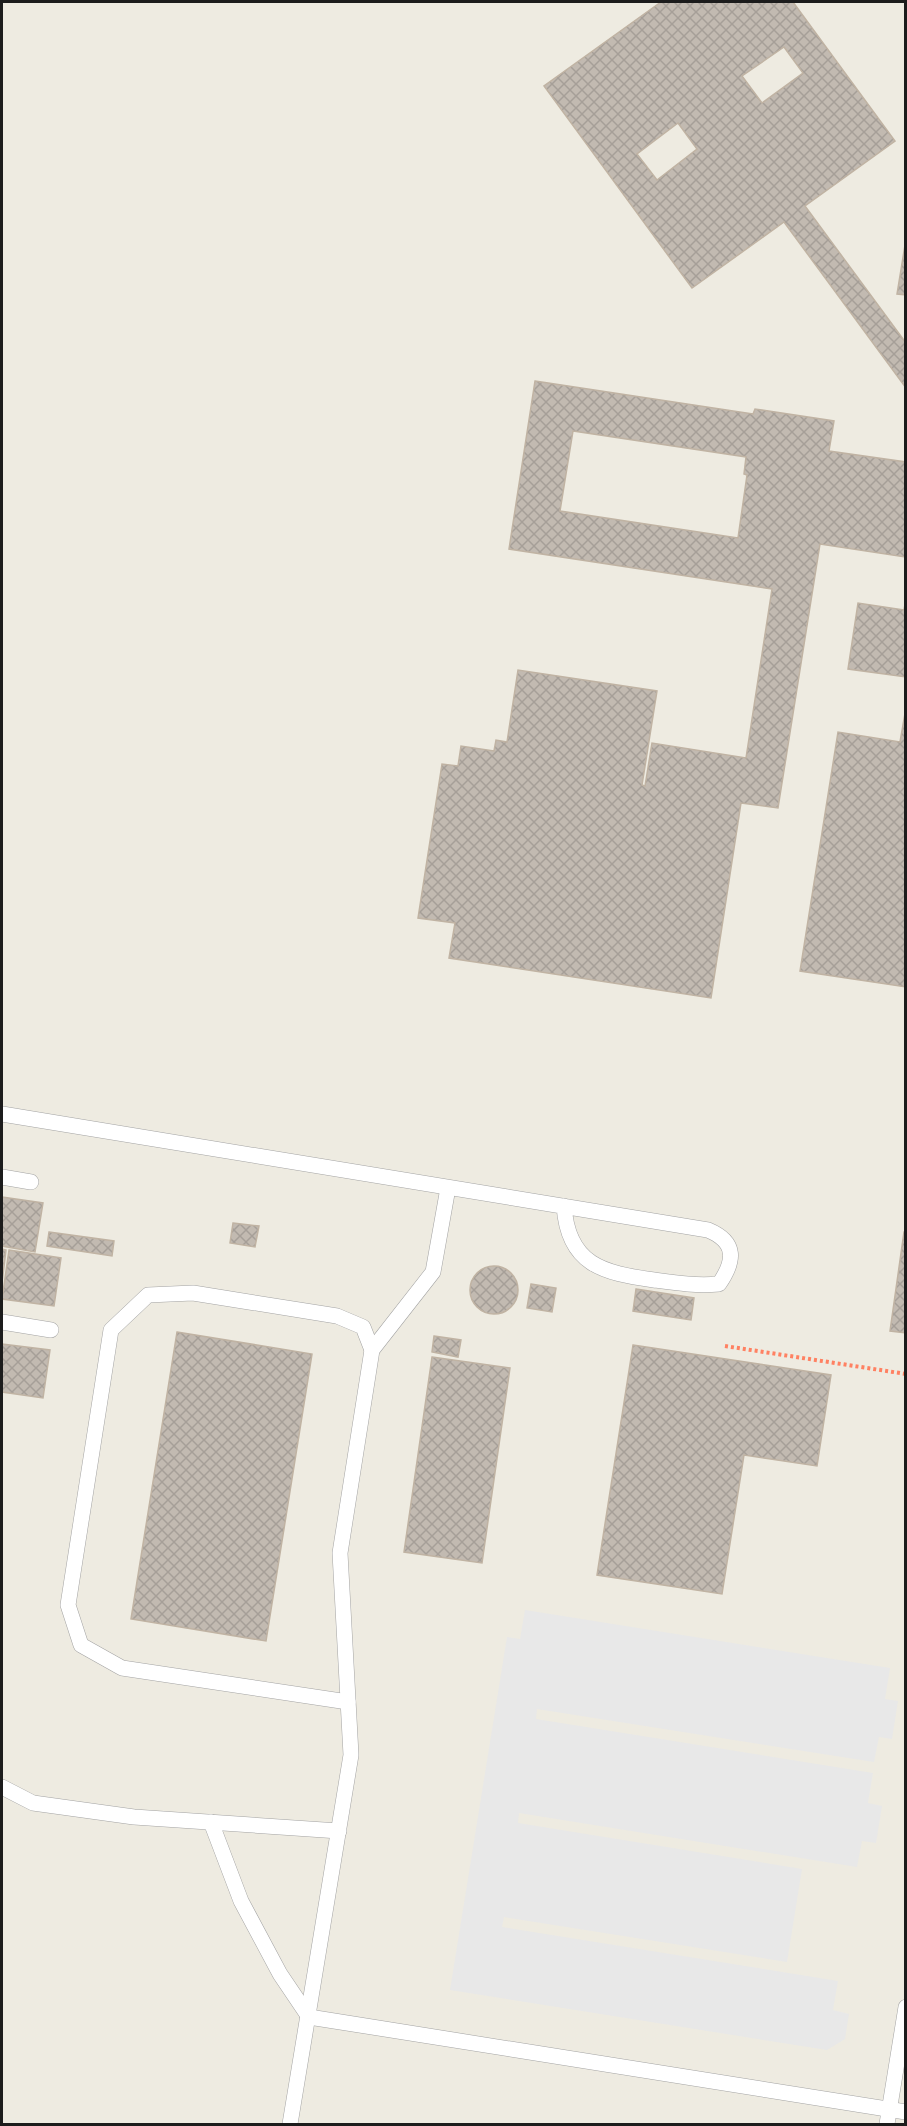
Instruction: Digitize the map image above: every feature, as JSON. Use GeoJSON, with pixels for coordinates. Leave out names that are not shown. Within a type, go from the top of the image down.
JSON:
{"type":"FeatureCollection","features":[{"type":"Feature","properties":{"kind":"lane"},"geometry":{"type":"LineString","coordinates":[[2,1114],[448,1188],[564,1206],[708,1230],[722,1236],[731,1252],[729,1270],[719,1284],[699,1286],[613,1275],[593,1266],[572,1243],[565,1223],[564,1206]]}},
{"type":"Feature","properties":{"kind":"lane"},"geometry":{"type":"LineString","coordinates":[[2,1177],[31,1182]]}},
{"type":"Feature","properties":{"kind":"lane"},"geometry":{"type":"LineString","coordinates":[[290,2124],[351,1755],[340,1553],[372,1350],[433,1272],[448,1188]]}},
{"type":"Feature","properties":{"kind":"lane"},"geometry":{"type":"LineString","coordinates":[[348,1702],[122,1668],[81,1645],[68,1605],[111,1330],[148,1294],[193,1293],[336,1316],[363,1327],[372,1350]]}},
{"type":"Feature","properties":{"kind":"lane"},"geometry":{"type":"LineString","coordinates":[[2,1322],[51,1330]]}},
{"type":"Feature","properties":{"kind":"lane"},"geometry":{"type":"LineString","coordinates":[[2,1787],[33,1803],[134,1817],[339,1831]]}},
{"type":"Feature","properties":{"kind":"lane"},"geometry":{"type":"LineString","coordinates":[[211,1822],[241,1901],[280,1974],[309,2017],[888,2117],[906,2112]]}},
{"type":"Feature","properties":{"kind":"lane"},"geometry":{"type":"LineString","coordinates":[[888,2117],[906,2007]]}},
{"type":"Feature","properties":{"kind":"path"},"geometry":{"type":"LineString","coordinates":[[725,1346],[906,1374]]}},
{"type":"Feature","properties":{"kind":"shaded area"},"geometry":{"type":"Polygon","coordinates":[[[525,1610],[890,1668],[885,1699],[898,1701],[892,1739],[879,1737],[874,1762],[537,1709],[536,1719],[873,1773],[868,1803],[882,1806],[876,1843],[862,1841],[857,1867],[519,1813],[518,1823],[802,1869],[787,1962],[504,1917],[502,1927],[838,1981],[833,2010],[849,2014],[845,2039],[827,2050],[450,1990],[507,1637],[520,1639],[525,1610]]]}},
{"type":"Feature","properties":{"kind":"building"},"geometry":{"type":"Polygon","coordinates":[[[661,2],[793,2],[895,141],[805,206],[906,343],[906,388],[784,222],[692,288],[544,86],[661,2]],[[784,47],[742,76],[762,103],[803,73],[784,47]],[[678,123],[637,154],[657,180],[697,149],[678,123]]]}},
{"type":"Feature","properties":{"kind":"building"},"geometry":{"type":"Polygon","coordinates":[[[906,239],[906,295],[897,294],[906,239]]]}},
{"type":"Feature","properties":{"kind":"building"},"geometry":{"type":"Polygon","coordinates":[[[535,381],[753,414],[755,409],[834,421],[829,451],[906,462],[905,557],[820,544],[778,808],[741,803],[711,998],[449,958],[455,923],[418,918],[442,764],[458,766],[461,746],[494,751],[496,740],[507,742],[518,670],[657,691],[642,785],[645,786],[652,743],[746,758],[772,589],[509,549],[535,381]],[[573,431],[560,511],[738,538],[747,475],[744,474],[746,457],[573,431]]]}},
{"type":"Feature","properties":{"kind":"building"},"geometry":{"type":"Polygon","coordinates":[[[906,599],[906,677],[848,669],[858,603],[904,610],[906,599]]]}},
{"type":"Feature","properties":{"kind":"building"},"geometry":{"type":"Polygon","coordinates":[[[906,708],[906,987],[800,971],[838,732],[900,742],[906,708]]]}},
{"type":"Feature","properties":{"kind":"building"},"geometry":{"type":"Polygon","coordinates":[[[2,1197],[43,1203],[35,1252],[2,1246],[2,1197]]]}},
{"type":"Feature","properties":{"kind":"building"},"geometry":{"type":"Polygon","coordinates":[[[233,1223],[259,1226],[255,1247],[230,1243],[233,1223]]]}},
{"type":"Feature","properties":{"kind":"building"},"geometry":{"type":"Polygon","coordinates":[[[49,1232],[114,1241],[112,1256],[47,1246],[49,1232]]]}},
{"type":"Feature","properties":{"kind":"building"},"geometry":{"type":"Polygon","coordinates":[[[904,1232],[906,1232],[906,1333],[890,1331],[904,1232]]]}},
{"type":"Feature","properties":{"kind":"building"},"geometry":{"type":"Polygon","coordinates":[[[2,1249],[6,1250],[2,1283],[2,1249]]]}},
{"type":"Feature","properties":{"kind":"building"},"geometry":{"type":"Polygon","coordinates":[[[9,1250],[61,1258],[54,1306],[2,1299],[9,1250]]]}},
{"type":"Feature","properties":{"kind":"building"},"geometry":{"type":"Polygon","coordinates":[[[489,1266],[499,1266],[514,1276],[518,1290],[514,1304],[508,1310],[499,1314],[489,1314],[474,1304],[470,1295],[470,1285],[480,1270],[489,1266]]]}},
{"type":"Feature","properties":{"kind":"building"},"geometry":{"type":"Polygon","coordinates":[[[531,1284],[556,1288],[552,1312],[527,1308],[531,1284]]]}},
{"type":"Feature","properties":{"kind":"building"},"geometry":{"type":"Polygon","coordinates":[[[636,1289],[694,1298],[691,1320],[633,1311],[636,1289]]]}},
{"type":"Feature","properties":{"kind":"building"},"geometry":{"type":"Polygon","coordinates":[[[177,1332],[312,1354],[266,1641],[131,1619],[177,1332]]]}},
{"type":"Feature","properties":{"kind":"building"},"geometry":{"type":"Polygon","coordinates":[[[434,1336],[461,1340],[458,1357],[432,1352],[434,1336]]]}},
{"type":"Feature","properties":{"kind":"building"},"geometry":{"type":"Polygon","coordinates":[[[2,1344],[50,1350],[43,1398],[2,1392],[2,1344]]]}},
{"type":"Feature","properties":{"kind":"building"},"geometry":{"type":"Polygon","coordinates":[[[633,1345],[831,1375],[817,1466],[744,1455],[722,1594],[597,1575],[633,1345]]]}},
{"type":"Feature","properties":{"kind":"building"},"geometry":{"type":"Polygon","coordinates":[[[432,1357],[510,1368],[482,1563],[404,1552],[432,1357]]]}}]}
